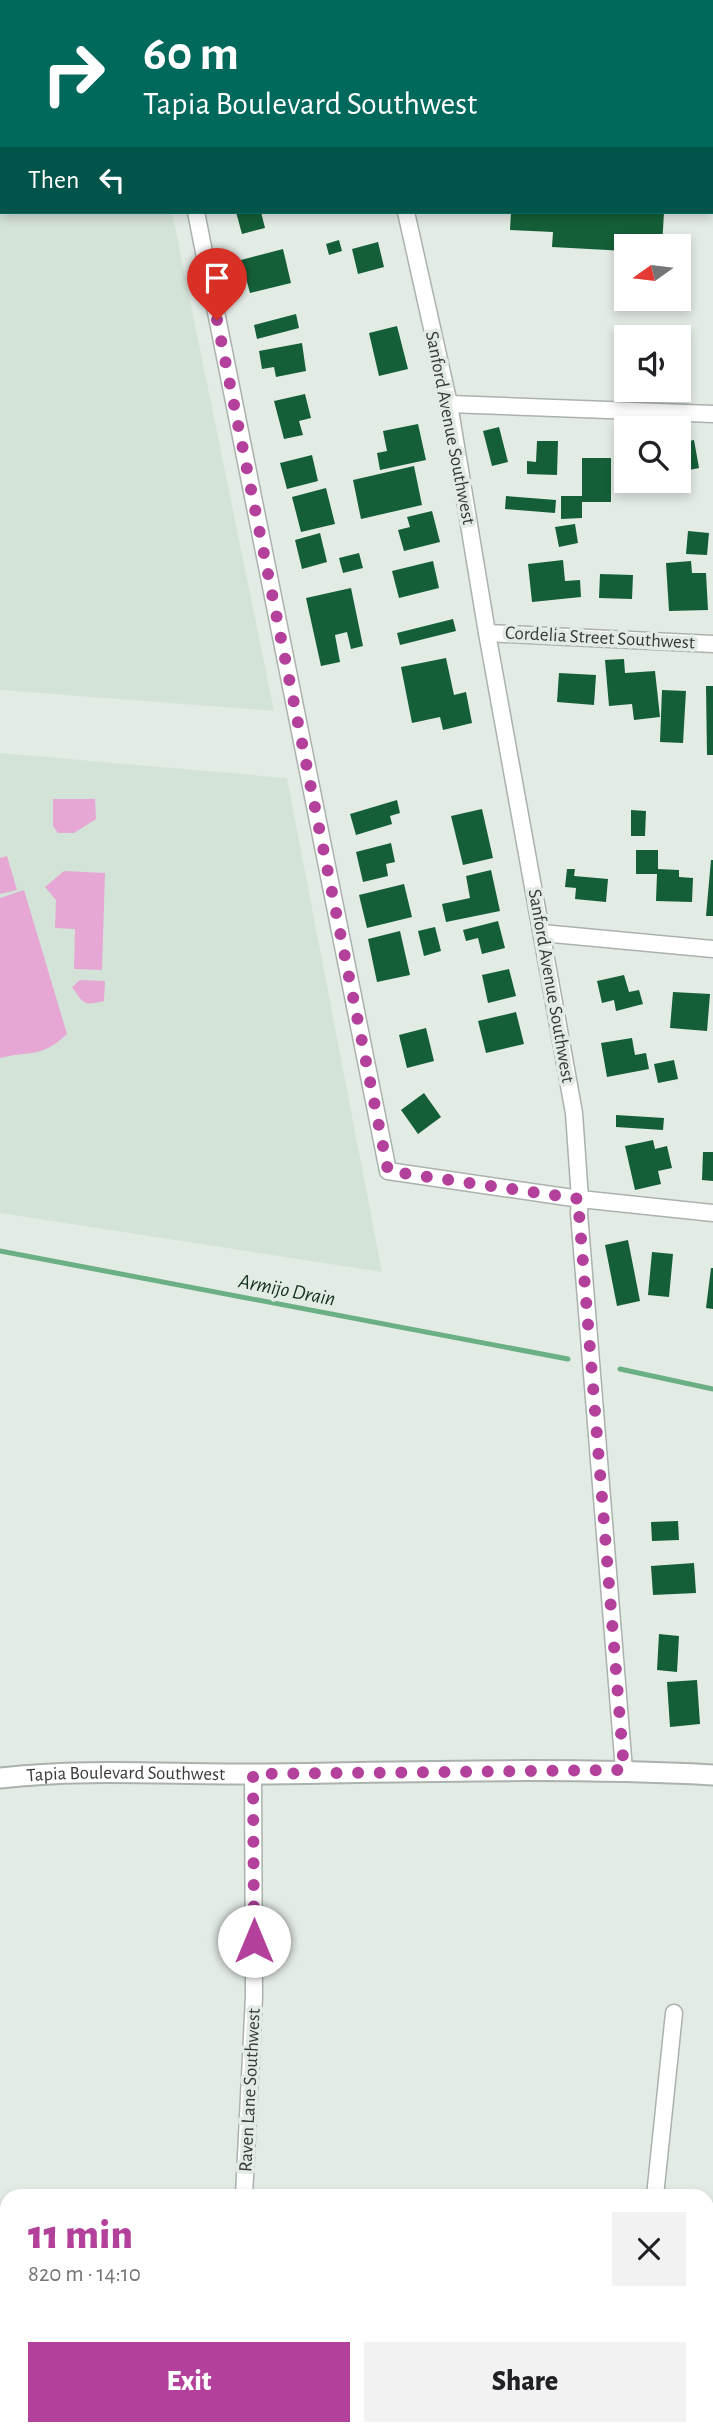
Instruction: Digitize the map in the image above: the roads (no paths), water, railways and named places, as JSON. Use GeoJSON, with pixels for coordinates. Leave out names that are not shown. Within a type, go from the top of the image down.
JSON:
{"type":"FeatureCollection","features":[{"type":"Feature","properties":{"kind":"street"},"geometry":{"type":"LineString","coordinates":[[195,214],[388,1171],[580,1199],[713,1213]]}},
{"type":"Feature","properties":{"kind":"street","name":"Sanford Avenue Southwest"},"geometry":{"type":"LineString","coordinates":[[405,214],[449,404],[487,633],[574,1113],[579,1213],[624,1770]]}},
{"type":"Feature","properties":{"kind":"street"},"geometry":{"type":"LineString","coordinates":[[449,404],[713,414]]}},
{"type":"Feature","properties":{"kind":"street","name":"Cordelia Street Southwest"},"geometry":{"type":"LineString","coordinates":[[487,633],[713,643]]}},
{"type":"Feature","properties":{"kind":"street"},"geometry":{"type":"LineString","coordinates":[[542,933],[713,949]]}},
{"type":"Feature","properties":{"kind":"street","name":"Tapia Boulevard Southwest"},"geometry":{"type":"LineString","coordinates":[[0,1778],[137,1772],[253,1774],[624,1770],[713,1774]]}},
{"type":"Feature","properties":{"kind":"street","name":"Raven Lane Southwest"},"geometry":{"type":"LineString","coordinates":[[244,2189],[254,1996],[253,1774]]}},
{"type":"Feature","properties":{"kind":"street"},"geometry":{"type":"LineString","coordinates":[[656,2189],[674,2012]]}},
{"type":"Feature","properties":{"kind":"waterway","name":"Armijo Drain"},"geometry":{"type":"LineString","coordinates":[[0,1251],[568,1359]]}},
{"type":"Feature","properties":{"kind":"waterway","name":"Armijo Drain"},"geometry":{"type":"LineString","coordinates":[[620,1369],[713,1389]]}}]}
